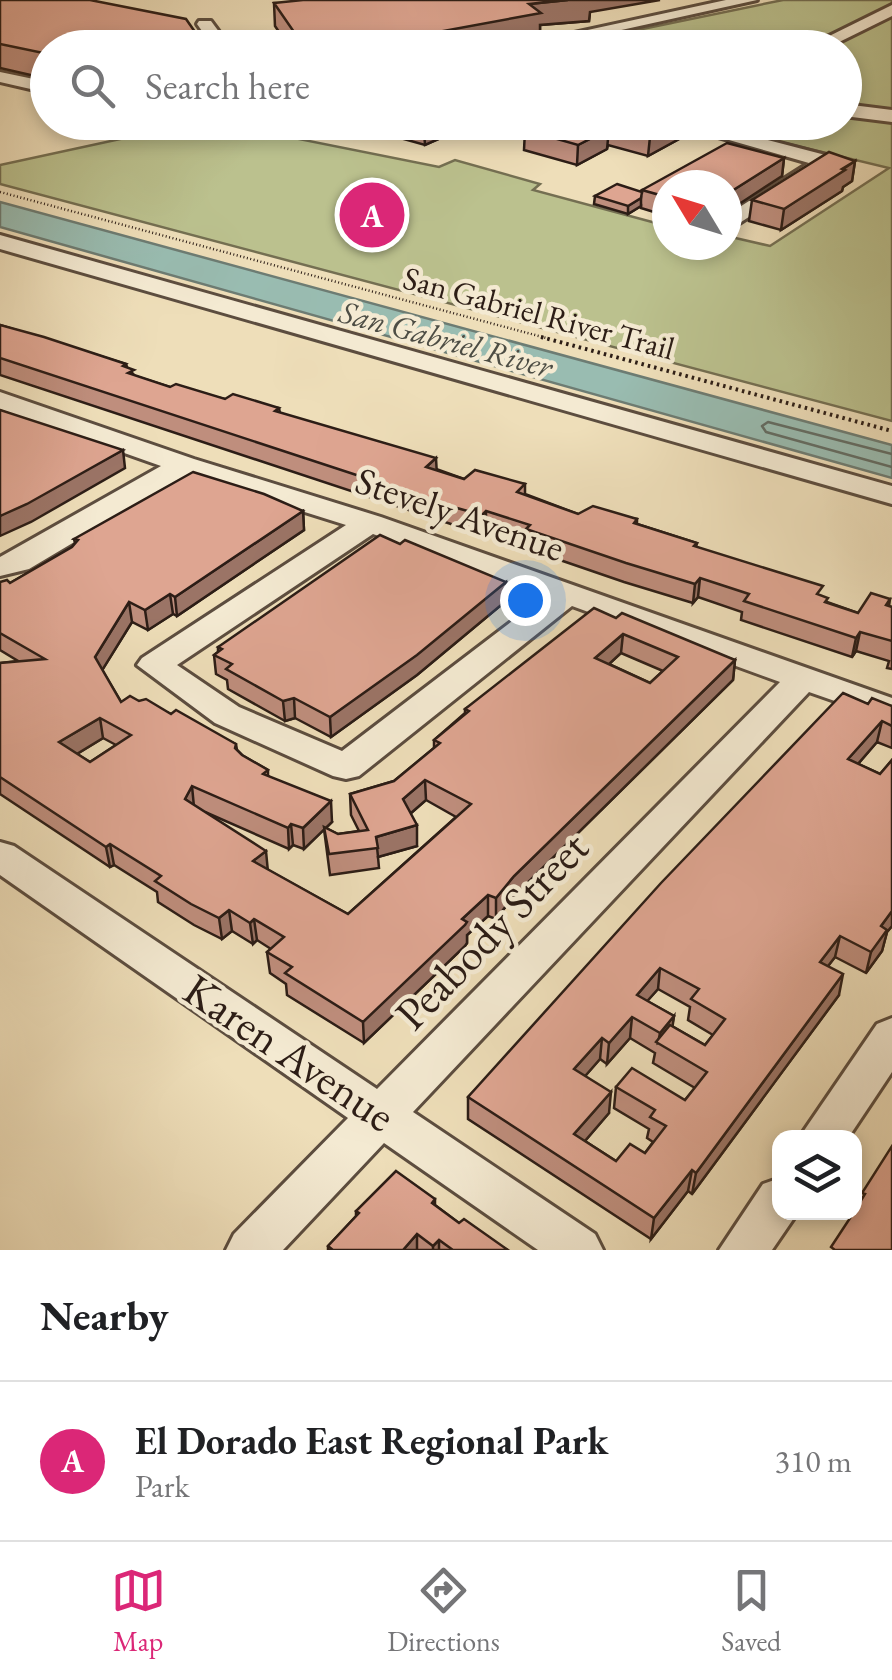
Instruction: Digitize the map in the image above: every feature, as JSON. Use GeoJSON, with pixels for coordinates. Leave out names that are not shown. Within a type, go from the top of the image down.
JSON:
{"type":"FeatureCollection","features":[{"type":"Feature","properties":{"kind":"street"},"geometry":{"type":"LineString","coordinates":[[600,30],[749,0]]}},
{"type":"Feature","properties":{"kind":"street"},"geometry":{"type":"LineString","coordinates":[[850,30],[892,10]]}},
{"type":"Feature","properties":{"kind":"street"},"geometry":{"type":"LineString","coordinates":[[205,24],[210,30]]}},
{"type":"Feature","properties":{"kind":"street"},"geometry":{"type":"LineString","coordinates":[[0,78],[30,84]]}},
{"type":"Feature","properties":{"kind":"street"},"geometry":{"type":"LineString","coordinates":[[862,112],[892,116]]}},
{"type":"Feature","properties":{"kind":"street"},"geometry":{"type":"LineString","coordinates":[[742,214],[826,161],[745,140]]}},
{"type":"Feature","properties":{"kind":"street"},"geometry":{"type":"LineString","coordinates":[[0,242],[892,496]]}},
{"type":"Feature","properties":{"kind":"street","name":"Stevely Avenue"},"geometry":{"type":"LineString","coordinates":[[0,400],[184,465],[370,524],[892,710]]}},
{"type":"Feature","properties":{"kind":"street"},"geometry":{"type":"LineString","coordinates":[[0,568],[18,562],[184,465]]}},
{"type":"Feature","properties":{"kind":"street"},"geometry":{"type":"LineString","coordinates":[[370,524],[154,665],[227,715],[346,767],[568,594]]}},
{"type":"Feature","properties":{"kind":"street","name":"Peabody Street"},"geometry":{"type":"LineString","coordinates":[[251,1250],[803,678]]}},
{"type":"Feature","properties":{"kind":"street","name":"Karen Avenue"},"geometry":{"type":"LineString","coordinates":[[0,856],[578,1250]]}},
{"type":"Feature","properties":{"kind":"street"},"geometry":{"type":"LineString","coordinates":[[827,1130],[892,1036]]}},
{"type":"Feature","properties":{"kind":"street"},"geometry":{"type":"LineString","coordinates":[[744,1250],[772,1210]]}},
{"type":"Feature","properties":{"kind":"path","name":"San Gabriel River Trail"},"geometry":{"type":"LineString","coordinates":[[0,192],[892,431]]}},
{"type":"Feature","properties":{"kind":"green space"},"geometry":{"type":"Polygon","coordinates":[[[783,0],[892,0],[892,421],[0,184],[0,165],[115,140],[304,140],[439,167],[455,160],[540,184],[533,190],[652,222],[652,260],[742,260],[742,239],[770,246],[889,168],[773,140],[862,140],[862,30],[637,30],[783,0]]]}},
{"type":"Feature","properties":{"kind":"water","name":"San Gabriel River"},"geometry":{"type":"Polygon","coordinates":[[[0,202],[892,445],[892,478],[0,227],[0,202]]]}},
{"type":"Feature","properties":{"kind":"building"},"geometry":{"type":"Polygon","coordinates":[[[0,0],[90,0],[186,19],[194,30],[30,30],[30,50],[0,44],[0,0]]]}},
{"type":"Feature","properties":{"kind":"building"},"geometry":{"type":"Polygon","coordinates":[[[568,0],[529,4],[541,13],[449,30],[293,30],[274,3],[568,0]]]}},
{"type":"Feature","properties":{"kind":"building"},"geometry":{"type":"Polygon","coordinates":[[[560,140],[588,140],[578,145],[560,140]]]}},
{"type":"Feature","properties":{"kind":"building"},"geometry":{"type":"Polygon","coordinates":[[[727,143],[784,158],[742,185],[742,170],[678,170],[727,143]]]}},
{"type":"Feature","properties":{"kind":"building"},"geometry":{"type":"Polygon","coordinates":[[[829,152],[855,161],[784,209],[752,200],[829,152]]]}},
{"type":"Feature","properties":{"kind":"building"},"geometry":{"type":"Polygon","coordinates":[[[617,184],[642,192],[641,198],[628,206],[595,196],[617,184]]]}},
{"type":"Feature","properties":{"kind":"building"},"geometry":{"type":"Polygon","coordinates":[[[0,325],[126,364],[123,366],[134,370],[128,373],[170,387],[176,384],[225,399],[233,394],[279,408],[275,411],[436,458],[426,467],[464,479],[475,470],[525,484],[517,492],[578,514],[593,506],[637,519],[634,523],[697,543],[694,546],[823,586],[817,594],[828,598],[825,602],[858,613],[871,593],[890,599],[886,605],[892,607],[892,641],[860,632],[856,638],[744,601],[749,594],[700,578],[695,584],[626,563],[526,529],[530,525],[486,511],[482,515],[457,508],[0,358],[0,325]]]}},
{"type":"Feature","properties":{"kind":"building"},"geometry":{"type":"Polygon","coordinates":[[[0,410],[123,450],[0,516],[0,410]]]}},
{"type":"Feature","properties":{"kind":"building"},"geometry":{"type":"Polygon","coordinates":[[[193,472],[303,511],[175,597],[170,594],[145,610],[129,602],[95,657],[121,702],[130,696],[139,701],[146,699],[171,714],[176,710],[236,744],[242,755],[268,770],[263,774],[331,801],[303,828],[291,824],[288,828],[192,786],[185,799],[266,851],[253,861],[348,914],[471,804],[425,780],[403,799],[417,825],[376,837],[378,848],[329,854],[324,827],[338,834],[368,830],[350,794],[394,781],[440,743],[434,740],[469,711],[465,709],[594,608],[616,618],[622,613],[735,660],[496,898],[488,895],[462,919],[467,922],[465,925],[363,1022],[285,973],[292,967],[267,952],[284,937],[229,910],[219,918],[191,904],[155,881],[161,876],[110,844],[106,847],[0,777],[0,663],[45,659],[0,633],[0,582],[10,583],[72,547],[78,540],[74,539],[193,472]],[[623,634],[595,658],[650,683],[678,657],[623,634]],[[100,718],[59,742],[90,762],[131,735],[100,718]]]}},
{"type":"Feature","properties":{"kind":"building"},"geometry":{"type":"Polygon","coordinates":[[[380,535],[400,544],[405,540],[506,582],[417,655],[330,717],[294,698],[283,701],[226,669],[232,664],[214,655],[222,649],[218,647],[380,535]]]}},
{"type":"Feature","properties":{"kind":"building"},"geometry":{"type":"Polygon","coordinates":[[[843,693],[868,704],[872,698],[892,706],[892,726],[882,721],[848,759],[880,774],[892,760],[892,911],[881,926],[887,930],[871,952],[840,936],[820,962],[843,974],[696,1173],[692,1170],[654,1218],[468,1097],[661,883],[843,693]],[[660,968],[637,995],[674,1016],[660,1033],[632,1017],[609,1043],[602,1038],[574,1069],[611,1092],[574,1134],[616,1161],[630,1144],[645,1153],[666,1126],[650,1117],[655,1110],[616,1087],[632,1068],[685,1100],[707,1072],[656,1042],[670,1025],[705,1045],[725,1019],[691,999],[699,989],[660,968]]]}},
{"type":"Feature","properties":{"kind":"building"},"geometry":{"type":"Polygon","coordinates":[[[892,1146],[892,1250],[831,1247],[848,1220],[862,1220],[862,1193],[892,1146]]]}},
{"type":"Feature","properties":{"kind":"building"},"geometry":{"type":"Polygon","coordinates":[[[396,1171],[435,1199],[432,1203],[459,1223],[464,1219],[508,1250],[453,1250],[439,1240],[433,1246],[417,1234],[403,1250],[333,1250],[328,1246],[396,1171]]]}},
{"type":"Feature","properties":{"kind":"place","name":"El Dorado East Regional Park"},"geometry":{"type":"Point","coordinates":[372,215]}}]}
